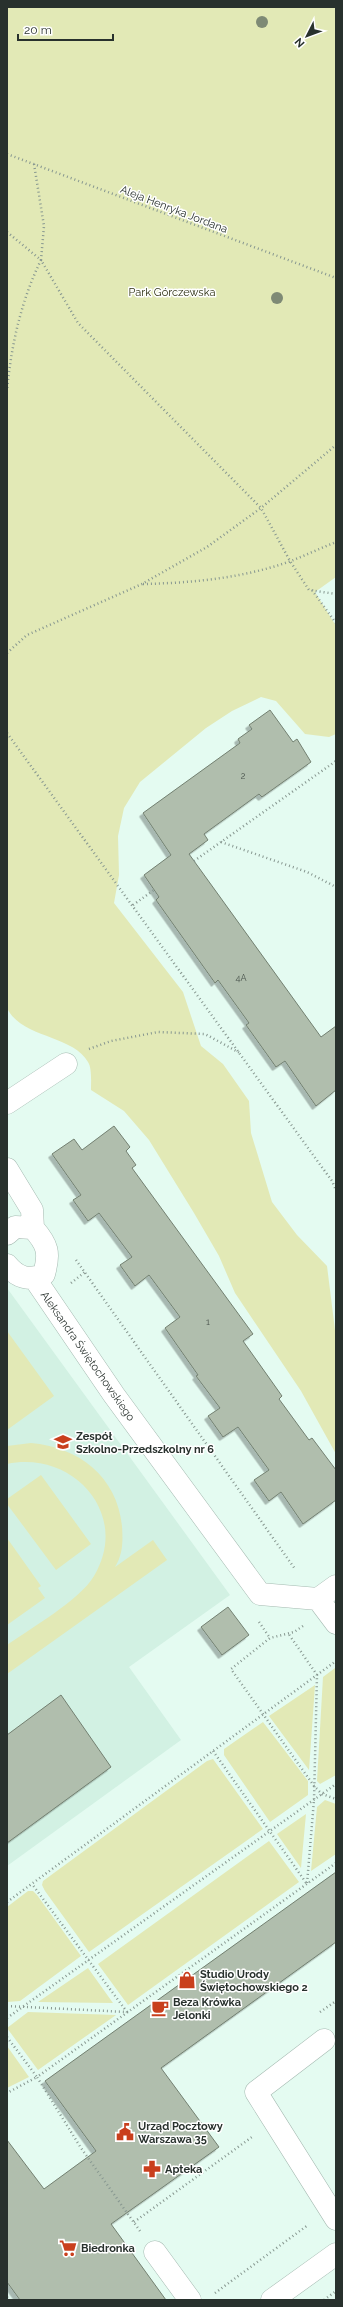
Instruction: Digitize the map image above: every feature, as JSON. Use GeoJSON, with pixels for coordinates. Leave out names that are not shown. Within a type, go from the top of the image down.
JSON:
{"type":"FeatureCollection","features":[{"type":"Feature","properties":{"kind":"street"},"geometry":{"type":"LineString","coordinates":[[7,1103],[66,1064]]}},
{"type":"Feature","properties":{"kind":"street"},"geometry":{"type":"LineString","coordinates":[[12,1176],[32,1210],[18,1230]]}},
{"type":"Feature","properties":{"kind":"street","name":"Aleksandra Świętochowskiego"},"geometry":{"type":"LineString","coordinates":[[18,1230],[45,1242],[48,1259],[44,1274],[32,1279],[114,1396],[260,1594],[314,1599]]}},
{"type":"Feature","properties":{"kind":"street"},"geometry":{"type":"LineString","coordinates":[[7,1265],[13,1273],[32,1279]]}},
{"type":"Feature","properties":{"kind":"street"},"geometry":{"type":"LineString","coordinates":[[336,1586],[314,1599],[336,1623]]}},
{"type":"Feature","properties":{"kind":"street"},"geometry":{"type":"LineString","coordinates":[[324,2040],[256,2092],[333,2214]]}},
{"type":"Feature","properties":{"kind":"street"},"geometry":{"type":"LineString","coordinates":[[155,2252],[190,2300]]}},
{"type":"Feature","properties":{"kind":"street"},"geometry":{"type":"LineString","coordinates":[[272,2300],[336,2254]]}},
{"type":"Feature","properties":{"kind":"path","name":"Aleja Henryka Jordana"},"geometry":{"type":"LineString","coordinates":[[7,154],[336,278]]}},
{"type":"Feature","properties":{"kind":"path"},"geometry":{"type":"LineString","coordinates":[[7,391],[14,344],[27,289],[41,260],[44,226],[34,164]]}},
{"type":"Feature","properties":{"kind":"path"},"geometry":{"type":"LineString","coordinates":[[7,232],[41,260],[78,323],[261,508],[308,590],[336,594]]}},
{"type":"Feature","properties":{"kind":"path"},"geometry":{"type":"LineString","coordinates":[[7,653],[27,635],[142,584],[207,547],[261,508],[336,445]]}},
{"type":"Feature","properties":{"kind":"path"},"geometry":{"type":"LineString","coordinates":[[142,584],[188,583],[257,570],[290,561],[336,542]]}},
{"type":"Feature","properties":{"kind":"path"},"geometry":{"type":"LineString","coordinates":[[312,590],[336,623]]}},
{"type":"Feature","properties":{"kind":"path"},"geometry":{"type":"LineString","coordinates":[[7,733],[240,1053],[332,1181],[336,1190]]}},
{"type":"Feature","properties":{"kind":"path"},"geometry":{"type":"LineString","coordinates":[[194,861],[336,761]]}},
{"type":"Feature","properties":{"kind":"path"},"geometry":{"type":"LineString","coordinates":[[220,842],[307,872],[336,886]]}},
{"type":"Feature","properties":{"kind":"path"},"geometry":{"type":"LineString","coordinates":[[133,905],[154,890]]}},
{"type":"Feature","properties":{"kind":"path"},"geometry":{"type":"LineString","coordinates":[[66,1064],[81,1052],[111,1041],[158,1032],[204,1034],[240,1053]]}},
{"type":"Feature","properties":{"kind":"path"},"geometry":{"type":"LineString","coordinates":[[332,1181],[336,1183]]}},
{"type":"Feature","properties":{"kind":"path"},"geometry":{"type":"LineString","coordinates":[[75,1259],[304,1580],[314,1599]]}},
{"type":"Feature","properties":{"kind":"path"},"geometry":{"type":"LineString","coordinates":[[69,1284],[85,1272]]}},
{"type":"Feature","properties":{"kind":"path"},"geometry":{"type":"LineString","coordinates":[[307,1622],[294,1632],[270,1638],[231,1669],[314,1786],[322,1794],[336,1799]]}},
{"type":"Feature","properties":{"kind":"path"},"geometry":{"type":"LineString","coordinates":[[288,1633],[316,1676],[314,1800],[306,1884]]}},
{"type":"Feature","properties":{"kind":"path"},"geometry":{"type":"LineString","coordinates":[[7,1902],[336,1661]]}},
{"type":"Feature","properties":{"kind":"path"},"geometry":{"type":"LineString","coordinates":[[213,1751],[306,1884]]}},
{"type":"Feature","properties":{"kind":"path"},"geometry":{"type":"LineString","coordinates":[[7,2018],[336,1784]]}},
{"type":"Feature","properties":{"kind":"path"},"geometry":{"type":"LineString","coordinates":[[7,2093],[37,2077],[336,1863]]}},
{"type":"Feature","properties":{"kind":"path"},"geometry":{"type":"LineString","coordinates":[[32,1884],[127,2012]]}},
{"type":"Feature","properties":{"kind":"path"},"geometry":{"type":"LineString","coordinates":[[7,2006],[127,2012]]}},
{"type":"Feature","properties":{"kind":"path"},"geometry":{"type":"LineString","coordinates":[[7,2037],[37,2077],[81,2148],[155,2252]]}},
{"type":"Feature","properties":{"kind":"path"},"geometry":{"type":"LineString","coordinates":[[134,2222],[274,2121]]}},
{"type":"Feature","properties":{"kind":"path"},"geometry":{"type":"LineString","coordinates":[[212,2296],[333,2214]]}},
{"type":"Feature","properties":{"kind":"path"},"geometry":{"type":"LineString","coordinates":[[324,2300],[336,2291]]}},
{"type":"Feature","properties":{"kind":"shaded area","name":"Zespół Szkolno-Przedszkolny nr 6"},"geometry":{"type":"Polygon","coordinates":[[[7,1288],[230,1595],[129,1667],[181,1740],[7,1866],[7,1288]]]}},
{"type":"Feature","properties":{"kind":"green space","name":"Park Górczewska"},"geometry":{"type":"Polygon","coordinates":[[[7,7],[336,7],[336,577],[315,592],[336,626],[336,734],[329,737],[305,734],[276,701],[261,697],[232,711],[206,728],[140,782],[124,808],[118,836],[119,875],[114,903],[183,992],[201,1046],[223,1064],[249,1101],[251,1133],[272,1202],[297,1235],[327,1266],[336,1338],[336,1454],[301,1391],[235,1293],[219,1256],[149,1140],[124,1111],[91,1090],[90,1068],[88,1062],[81,1053],[71,1046],[23,1025],[14,1018],[7,1008],[7,7]]]}},
{"type":"Feature","properties":{"kind":"green space"},"geometry":{"type":"Polygon","coordinates":[[[7,1331],[54,1396],[7,1430],[7,1331]]]}},
{"type":"Feature","properties":{"kind":"green space"},"geometry":{"type":"Polygon","coordinates":[[[31,1443],[64,1451],[79,1458],[92,1467],[112,1492],[119,1508],[122,1526],[122,1547],[120,1557],[115,1567],[153,1540],[167,1560],[7,1674],[7,1645],[78,1595],[94,1576],[104,1553],[105,1530],[100,1510],[89,1492],[73,1477],[54,1467],[31,1462],[7,1464],[7,1446],[31,1443]]]}},
{"type":"Feature","properties":{"kind":"green space"},"geometry":{"type":"Polygon","coordinates":[[[41,1475],[91,1544],[56,1570],[7,1504],[7,1499],[41,1475]]]}},
{"type":"Feature","properties":{"kind":"green space"},"geometry":{"type":"Polygon","coordinates":[[[7,1538],[41,1586],[38,1588],[45,1598],[7,1625],[7,1538]]]}},
{"type":"Feature","properties":{"kind":"green space"},"geometry":{"type":"Polygon","coordinates":[[[335,1668],[336,1775],[320,1784],[317,1781],[323,1677],[335,1668]]]}},
{"type":"Feature","properties":{"kind":"green space"},"geometry":{"type":"Polygon","coordinates":[[[315,1685],[309,1770],[269,1716],[315,1685]]]}},
{"type":"Feature","properties":{"kind":"green space"},"geometry":{"type":"Polygon","coordinates":[[[263,1722],[308,1781],[308,1795],[270,1822],[224,1755],[224,1749],[263,1722]]]}},
{"type":"Feature","properties":{"kind":"green space"},"geometry":{"type":"Polygon","coordinates":[[[213,1759],[263,1829],[89,1952],[45,1891],[42,1885],[43,1881],[207,1761],[213,1759]]]}},
{"type":"Feature","properties":{"kind":"green space"},"geometry":{"type":"Polygon","coordinates":[[[325,1800],[336,1804],[336,1854],[311,1871],[317,1807],[325,1800]]]}},
{"type":"Feature","properties":{"kind":"green space"},"geometry":{"type":"Polygon","coordinates":[[[306,1814],[301,1868],[277,1834],[306,1814]]]}},
{"type":"Feature","properties":{"kind":"green space"},"geometry":{"type":"Polygon","coordinates":[[[269,1841],[299,1882],[128,2005],[98,1964],[269,1841]]]}},
{"type":"Feature","properties":{"kind":"green space"},"geometry":{"type":"Polygon","coordinates":[[[28,1891],[33,1891],[37,1895],[81,1956],[20,2001],[7,2002],[7,1907],[28,1891]]]}},
{"type":"Feature","properties":{"kind":"green space"},"geometry":{"type":"Polygon","coordinates":[[[88,1968],[113,2003],[38,2002],[88,1968]]]}},
{"type":"Feature","properties":{"kind":"green space"},"geometry":{"type":"Polygon","coordinates":[[[28,2012],[116,2015],[38,2070],[7,2028],[28,2012]]]}},
{"type":"Feature","properties":{"kind":"green space"},"geometry":{"type":"Polygon","coordinates":[[[7,2046],[29,2077],[7,2088],[7,2046]]]}},
{"type":"Feature","properties":{"kind":"building"},"geometry":{"type":"Polygon","coordinates":[[[270,710],[293,742],[297,739],[311,762],[262,797],[259,794],[204,834],[208,840],[189,854],[321,1037],[336,1026],[336,1090],[316,1106],[285,1061],[276,1067],[246,1025],[249,1023],[218,980],[215,983],[156,900],[159,897],[144,875],[171,855],[143,813],[240,743],[238,739],[252,729],[249,725],[270,710]]]}},
{"type":"Feature","properties":{"kind":"building"},"geometry":{"type":"Polygon","coordinates":[[[114,1126],[130,1147],[126,1151],[136,1165],[132,1168],[253,1334],[243,1341],[282,1396],[279,1399],[309,1440],[312,1438],[336,1470],[336,1500],[303,1524],[281,1492],[269,1501],[254,1480],[269,1470],[238,1427],[223,1437],[208,1416],[220,1408],[196,1376],[198,1375],[165,1328],[180,1317],[149,1275],[135,1286],[120,1265],[132,1257],[99,1213],[88,1221],[73,1200],[81,1195],[52,1154],[74,1139],[82,1150],[114,1126]]]}},
{"type":"Feature","properties":{"kind":"building"},"geometry":{"type":"Polygon","coordinates":[[[228,1607],[249,1635],[222,1655],[201,1627],[228,1607]]]}},
{"type":"Feature","properties":{"kind":"building"},"geometry":{"type":"Polygon","coordinates":[[[61,1695],[111,1767],[7,1843],[7,1735],[61,1695]]]}},
{"type":"Feature","properties":{"kind":"building"},"geometry":{"type":"Polygon","coordinates":[[[336,1872],[336,1942],[161,2068],[219,2147],[111,2224],[166,2300],[20,2300],[7,2282],[7,2140],[44,2189],[96,2151],[45,2081],[336,1872]]]}},
{"type":"Feature","properties":{"kind":"place","name":"Zespół Szkolno-Przedszkolny nr 6"},"geometry":{"type":"Point","coordinates":[63,1442]}},
{"type":"Feature","properties":{"kind":"place","name":"Studio Urody Świętochowskiego 2"},"geometry":{"type":"Point","coordinates":[187,1980]}},
{"type":"Feature","properties":{"kind":"place","name":"Beza Krówka Jelonki"},"geometry":{"type":"Point","coordinates":[160,2008]}},
{"type":"Feature","properties":{"kind":"place","name":"Urząd Pocztowy Warszawa 35"},"geometry":{"type":"Point","coordinates":[125,2132]}},
{"type":"Feature","properties":{"kind":"place","name":"Apteka"},"geometry":{"type":"Point","coordinates":[152,2169]}},
{"type":"Feature","properties":{"kind":"place","name":"Biedronka"},"geometry":{"type":"Point","coordinates":[68,2248]}}]}
